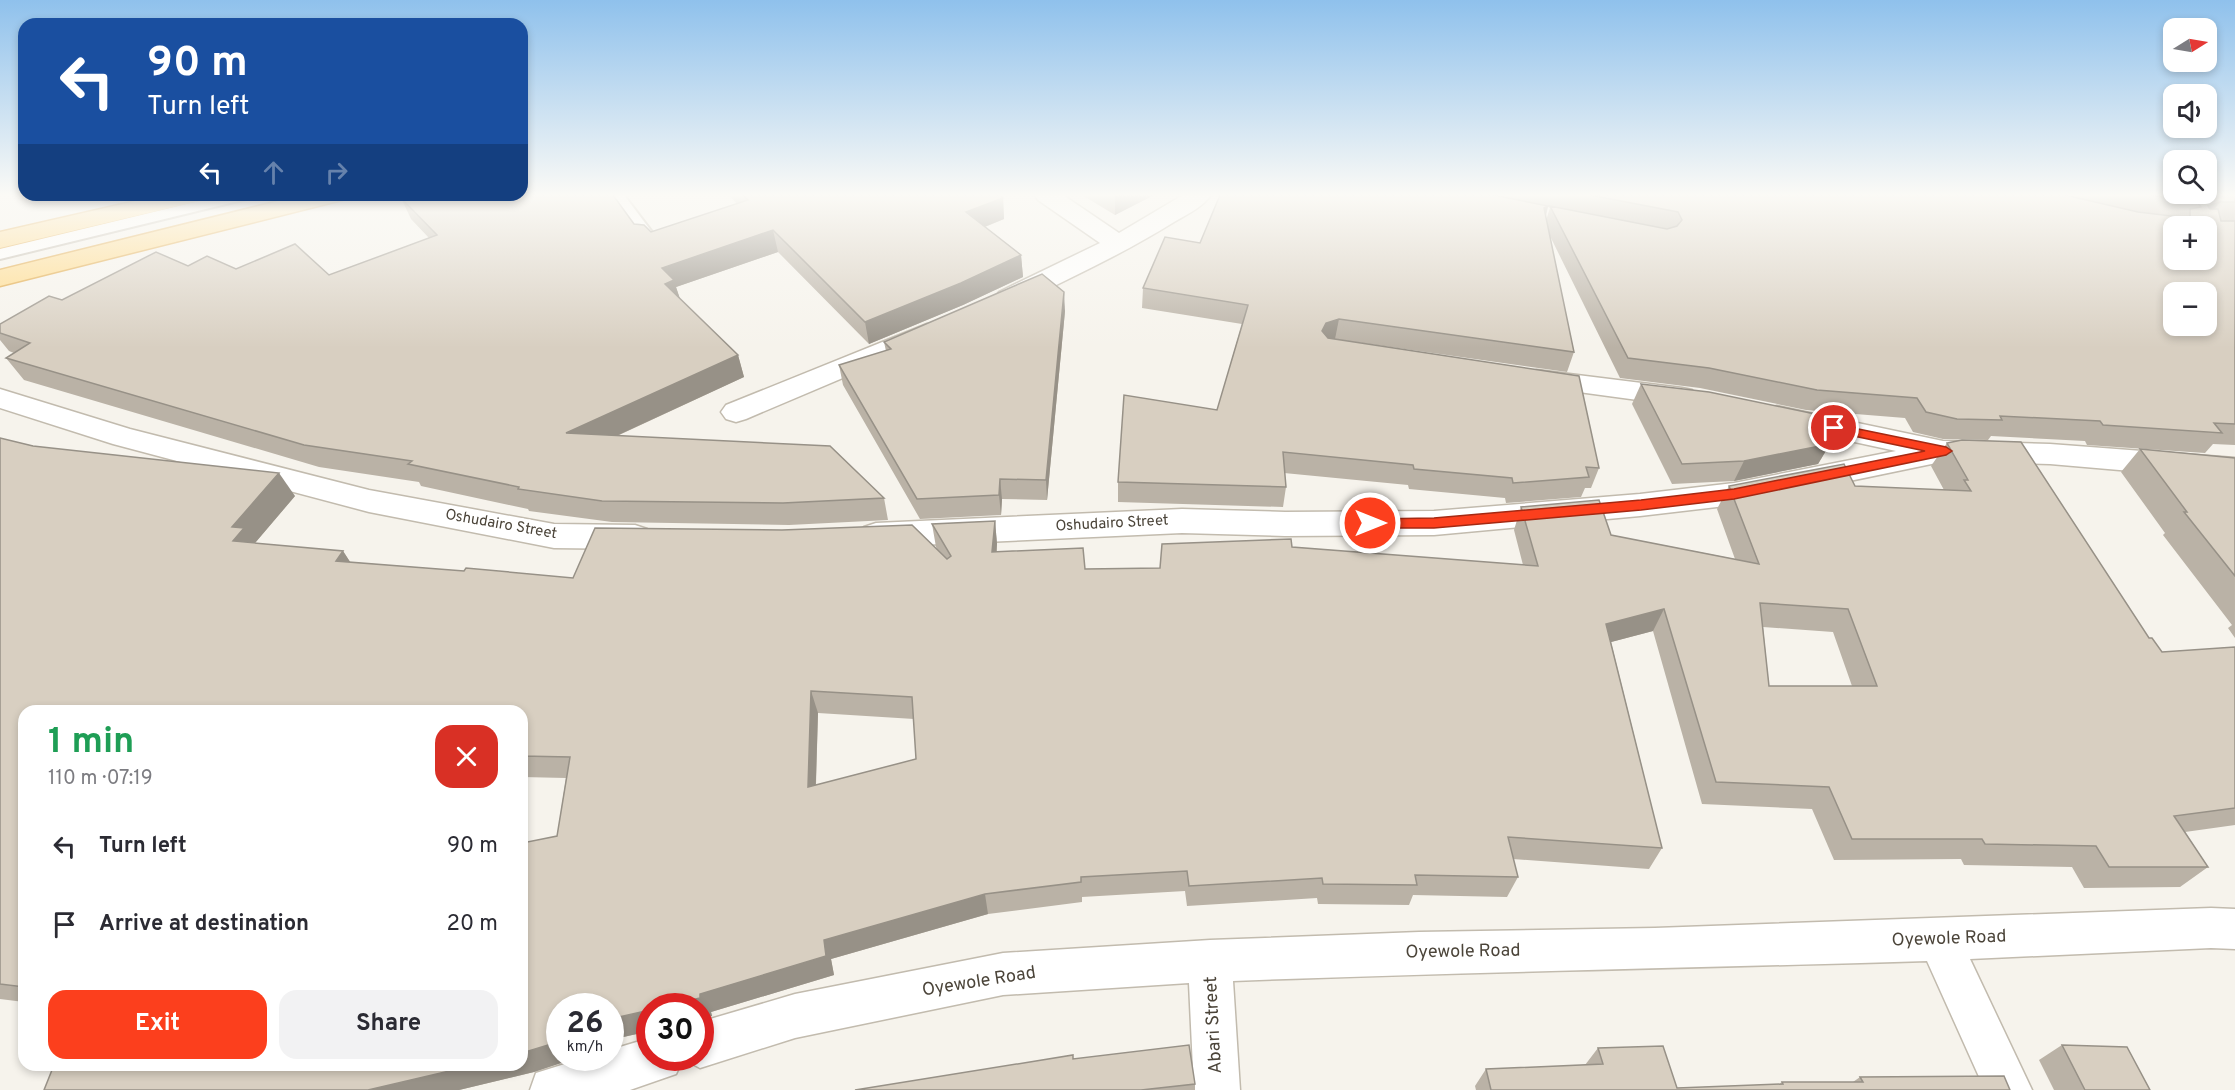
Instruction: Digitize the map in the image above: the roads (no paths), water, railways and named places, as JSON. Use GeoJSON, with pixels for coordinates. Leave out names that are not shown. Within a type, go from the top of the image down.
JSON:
{"type":"FeatureCollection","features":[{"type":"Feature","properties":{"kind":"highway"},"geometry":{"type":"LineString","coordinates":[[0,278],[129,246]]}},
{"type":"Feature","properties":{"kind":"street"},"geometry":{"type":"LineString","coordinates":[[983,309],[1117,246]]}},
{"type":"Feature","properties":{"kind":"street"},"geometry":{"type":"LineString","coordinates":[[736,412],[950,323]]}},
{"type":"Feature","properties":{"kind":"street"},"geometry":{"type":"LineString","coordinates":[[1507,376],[1712,402]]}},
{"type":"Feature","properties":{"kind":"street","name":"Oshudairo Street"},"geometry":{"type":"LineString","coordinates":[[0,398],[123,437],[369,501],[554,536],[660,537]]}},
{"type":"Feature","properties":{"kind":"street"},"geometry":{"type":"LineString","coordinates":[[1747,410],[1946,451]]}},
{"type":"Feature","properties":{"kind":"street","name":"Oshudairo Street"},"geometry":{"type":"LineString","coordinates":[[848,536],[1182,520],[1285,524],[1434,523],[1641,505],[1734,494],[1946,451],[2050,454],[2235,469]]}},
{"type":"Feature","properties":{"kind":"street","name":"Oyewole Road"},"geometry":{"type":"LineString","coordinates":[[714,1041],[795,1016],[1003,974],[1210,961],[1419,952],[1655,949],[1939,940],[2199,928],[2235,929]]}},
{"type":"Feature","properties":{"kind":"street"},"geometry":{"type":"LineString","coordinates":[[1939,940],[2009,1090]]}},
{"type":"Feature","properties":{"kind":"street","name":"Abari Street"},"geometry":{"type":"LineString","coordinates":[[1210,961],[1217,1090]]}},
{"type":"Feature","properties":{"kind":"street"},"geometry":{"type":"LineString","coordinates":[[553,1090],[636,1065]]}},
{"type":"Feature","properties":{"kind":"lane"},"geometry":{"type":"LineString","coordinates":[[0,254],[34,246]]}}]}
